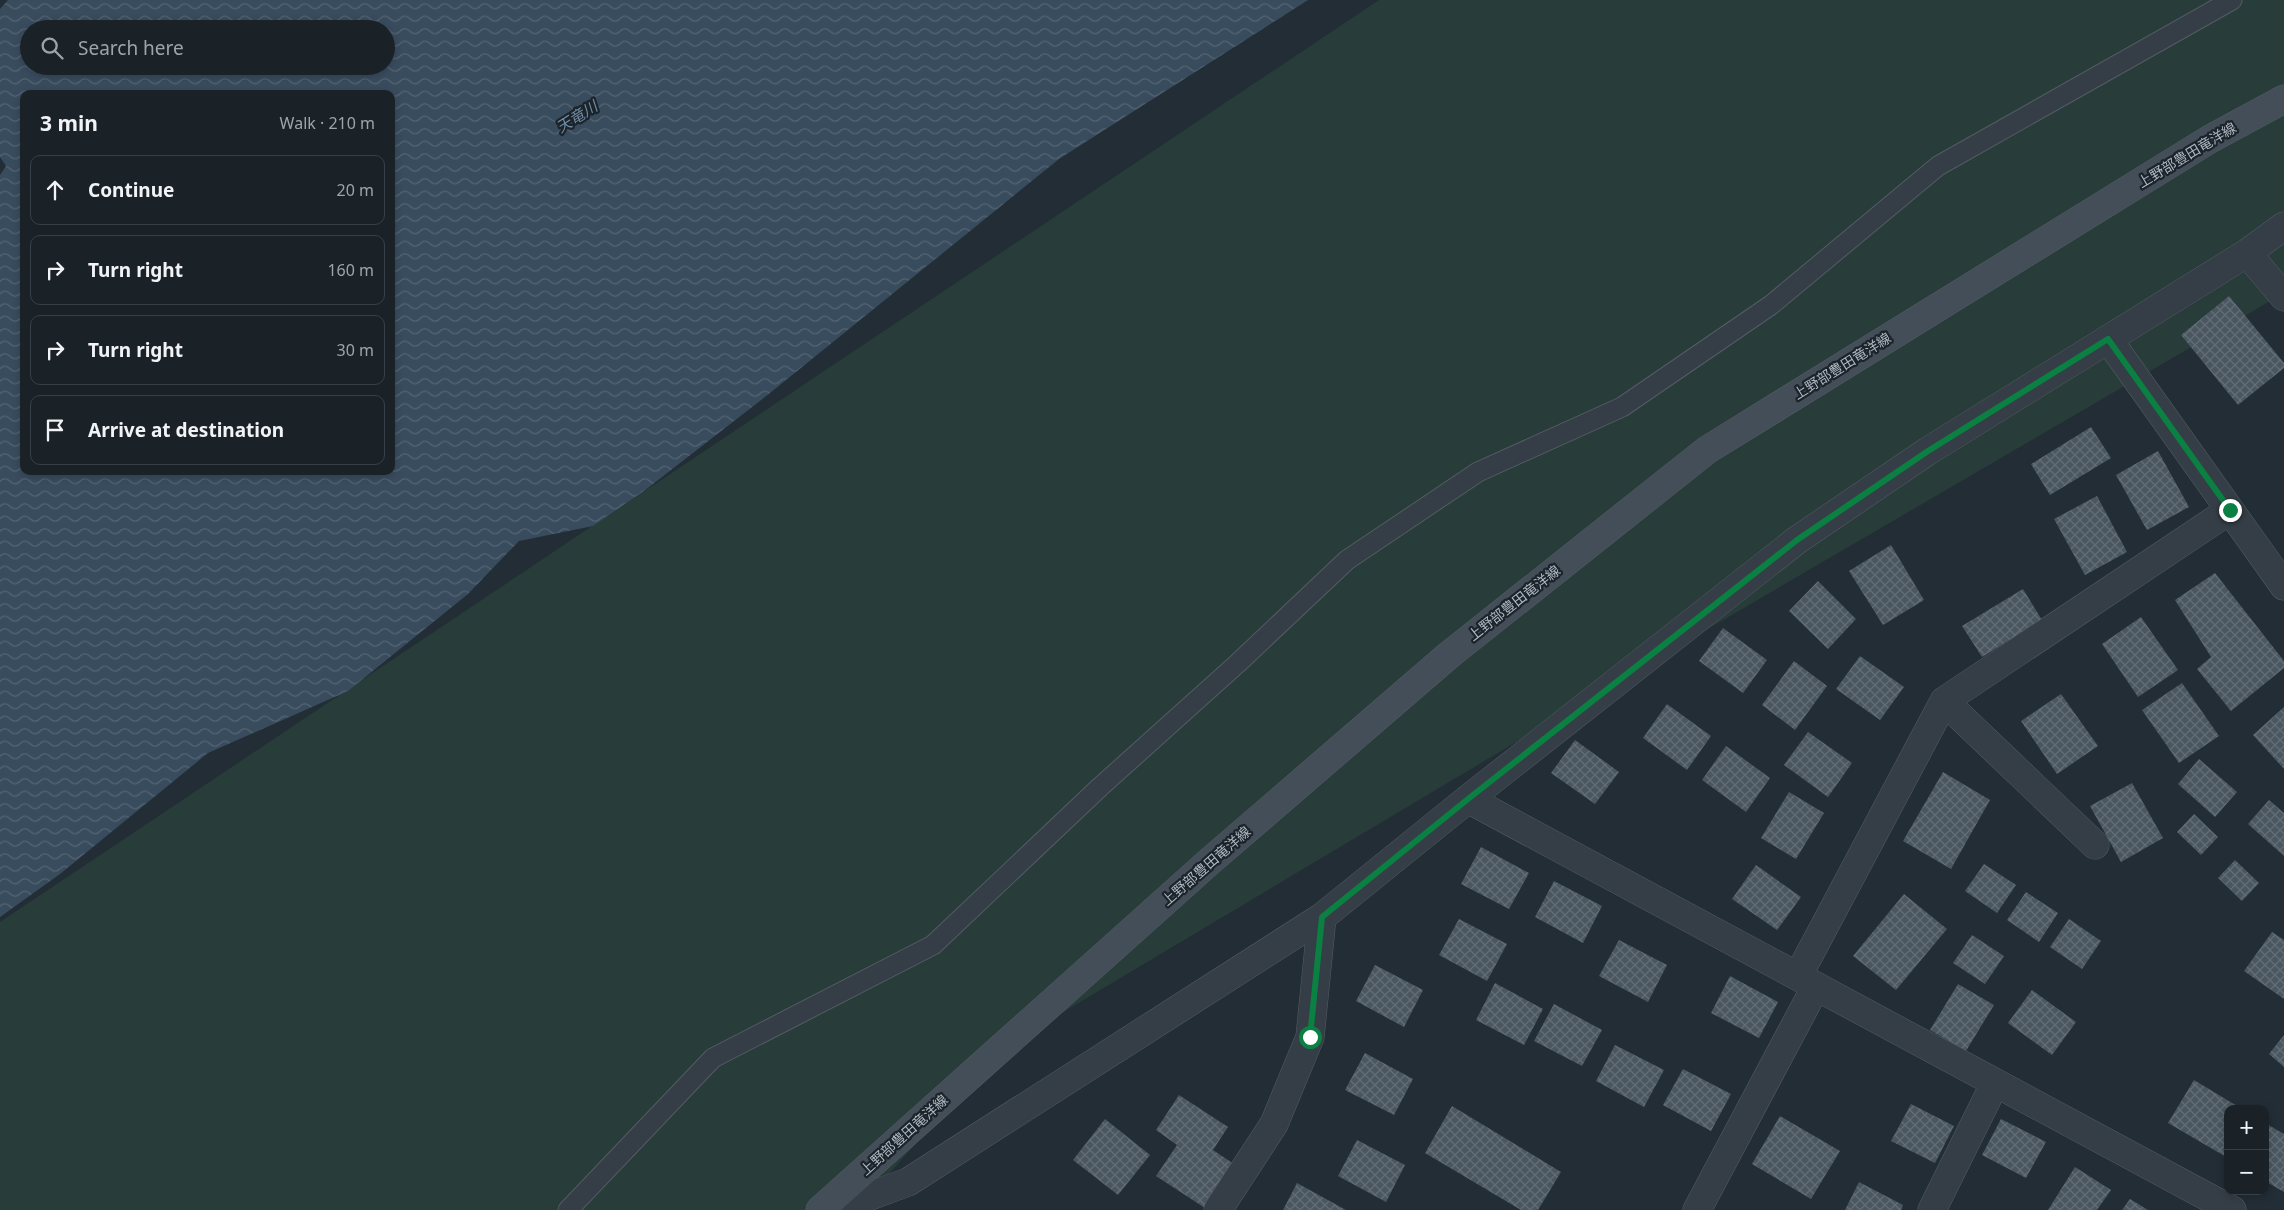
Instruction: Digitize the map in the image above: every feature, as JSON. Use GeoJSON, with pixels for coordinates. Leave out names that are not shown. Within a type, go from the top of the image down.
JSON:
{"type":"FeatureCollection","features":[{"type":"Feature","properties":{"kind":"main road","name":"上野部豊田竜洋線"},"geometry":{"type":"LineString","coordinates":[[820,1210],[1210,861],[1449,655],[1707,450],[2210,139],[2284,99]]}},
{"type":"Feature","properties":{"kind":"street"},"geometry":{"type":"LineString","coordinates":[[832,1210],[908,1182],[1322,917],[1468,799],[1797,540],[1928,451],[2247,254],[2284,226]]}},
{"type":"Feature","properties":{"kind":"street"},"geometry":{"type":"LineString","coordinates":[[2247,254],[2284,297]]}},
{"type":"Feature","properties":{"kind":"street"},"geometry":{"type":"LineString","coordinates":[[2108,339],[2284,586]]}},
{"type":"Feature","properties":{"kind":"street"},"geometry":{"type":"LineString","coordinates":[[1697,1210],[1944,700],[2230,510]]}},
{"type":"Feature","properties":{"kind":"street"},"geometry":{"type":"LineString","coordinates":[[1944,700],[2094,845]]}},
{"type":"Feature","properties":{"kind":"street"},"geometry":{"type":"LineString","coordinates":[[1468,799],[2232,1210]]}},
{"type":"Feature","properties":{"kind":"street"},"geometry":{"type":"LineString","coordinates":[[1218,1210],[1274,1124],[1310,1037],[1322,917]]}},
{"type":"Feature","properties":{"kind":"street"},"geometry":{"type":"LineString","coordinates":[[1932,1210],[1995,1083]]}},
{"type":"Feature","properties":{"kind":"lane"},"geometry":{"type":"LineString","coordinates":[[568,1210],[713,1058],[933,944],[1100,787],[1238,663],[1347,560],[1478,472],[1622,407],[1771,305],[1938,166],[2232,0]]}},
{"type":"Feature","properties":{"kind":"green space"},"geometry":{"type":"Polygon","coordinates":[[[1379,0],[2284,0],[2284,293],[1617,682],[998,1051],[857,1210],[0,1210],[0,922],[1379,0]]]}},
{"type":"Feature","properties":{"kind":"water","name":"天竜川"},"geometry":{"type":"Polygon","coordinates":[[[8,0],[1308,0],[1059,159],[770,393],[644,491],[593,526],[519,541],[468,594],[348,691],[208,753],[60,874],[0,917],[0,175],[6,166],[0,157],[0,9],[8,0]]]}},
{"type":"Feature","properties":{"kind":"building"},"geometry":{"type":"Polygon","coordinates":[[[2229,296],[2284,363],[2284,368],[2238,405],[2181,335],[2229,296]]]}},
{"type":"Feature","properties":{"kind":"building"},"geometry":{"type":"Polygon","coordinates":[[[2091,427],[2111,458],[2050,495],[2031,464],[2091,427]]]}},
{"type":"Feature","properties":{"kind":"building"},"geometry":{"type":"Polygon","coordinates":[[[2158,451],[2189,507],[2147,530],[2116,475],[2158,451]]]}},
{"type":"Feature","properties":{"kind":"building"},"geometry":{"type":"Polygon","coordinates":[[[2097,496],[2127,552],[2085,575],[2054,519],[2097,496]]]}},
{"type":"Feature","properties":{"kind":"building"},"geometry":{"type":"Polygon","coordinates":[[[1891,545],[1924,600],[1883,625],[1849,571],[1891,545]]]}},
{"type":"Feature","properties":{"kind":"building"},"geometry":{"type":"Polygon","coordinates":[[[2215,573],[2284,661],[2284,668],[2231,711],[2197,669],[2211,657],[2175,600],[2215,573]]]}},
{"type":"Feature","properties":{"kind":"building"},"geometry":{"type":"Polygon","coordinates":[[[1818,581],[1856,619],[1828,649],[1789,611],[1818,581]]]}},
{"type":"Feature","properties":{"kind":"building"},"geometry":{"type":"Polygon","coordinates":[[[2023,589],[2042,620],[1982,657],[1962,626],[2023,589]]]}},
{"type":"Feature","properties":{"kind":"building"},"geometry":{"type":"Polygon","coordinates":[[[2141,617],[2178,670],[2138,697],[2102,644],[2141,617]]]}},
{"type":"Feature","properties":{"kind":"building"},"geometry":{"type":"Polygon","coordinates":[[[1723,628],[1767,660],[1743,693],[1699,661],[1723,628]]]}},
{"type":"Feature","properties":{"kind":"building"},"geometry":{"type":"Polygon","coordinates":[[[1860,656],[1904,687],[1880,720],[1836,689],[1860,656]]]}},
{"type":"Feature","properties":{"kind":"building"},"geometry":{"type":"Polygon","coordinates":[[[1794,661],[1827,686],[1795,730],[1762,705],[1794,661]]]}},
{"type":"Feature","properties":{"kind":"building"},"geometry":{"type":"Polygon","coordinates":[[[2182,683],[2219,736],[2179,763],[2142,710],[2182,683]]]}},
{"type":"Feature","properties":{"kind":"building"},"geometry":{"type":"Polygon","coordinates":[[[2061,694],[2098,746],[2057,774],[2021,721],[2061,694]]]}},
{"type":"Feature","properties":{"kind":"building"},"geometry":{"type":"Polygon","coordinates":[[[1667,704],[1711,736],[1687,770],[1643,738],[1667,704]]]}},
{"type":"Feature","properties":{"kind":"building"},"geometry":{"type":"Polygon","coordinates":[[[2284,707],[2284,769],[2253,735],[2284,707]]]}},
{"type":"Feature","properties":{"kind":"building"},"geometry":{"type":"Polygon","coordinates":[[[1808,732],[1852,763],[1828,797],[1784,765],[1808,732]]]}},
{"type":"Feature","properties":{"kind":"building"},"geometry":{"type":"Polygon","coordinates":[[[1575,740],[1619,772],[1595,804],[1551,773],[1575,740]]]}},
{"type":"Feature","properties":{"kind":"building"},"geometry":{"type":"Polygon","coordinates":[[[1726,746],[1770,778],[1746,812],[1702,780],[1726,746]]]}},
{"type":"Feature","properties":{"kind":"building"},"geometry":{"type":"Polygon","coordinates":[[[2199,759],[2237,792],[2215,817],[2178,784],[2199,759]]]}},
{"type":"Feature","properties":{"kind":"building"},"geometry":{"type":"Polygon","coordinates":[[[1943,772],[1990,800],[1951,869],[1903,841],[1943,772]]]}},
{"type":"Feature","properties":{"kind":"building"},"geometry":{"type":"Polygon","coordinates":[[[2132,783],[2163,838],[2121,862],[2090,806],[2132,783]]]}},
{"type":"Feature","properties":{"kind":"building"},"geometry":{"type":"Polygon","coordinates":[[[1789,792],[1824,813],[1796,859],[1761,838],[1789,792]]]}},
{"type":"Feature","properties":{"kind":"building"},"geometry":{"type":"Polygon","coordinates":[[[2269,800],[2284,813],[2284,856],[2248,824],[2269,800]]]}},
{"type":"Feature","properties":{"kind":"building"},"geometry":{"type":"Polygon","coordinates":[[[2194,814],[2218,837],[2201,855],[2177,832],[2194,814]]]}},
{"type":"Feature","properties":{"kind":"building"},"geometry":{"type":"Polygon","coordinates":[[[1481,847],[1529,873],[1509,909],[1461,884],[1481,847]]]}},
{"type":"Feature","properties":{"kind":"building"},"geometry":{"type":"Polygon","coordinates":[[[2235,860],[2259,883],[2242,901],[2218,878],[2235,860]]]}},
{"type":"Feature","properties":{"kind":"building"},"geometry":{"type":"Polygon","coordinates":[[[1984,864],[2016,885],[1997,913],[1965,891],[1984,864]]]}},
{"type":"Feature","properties":{"kind":"building"},"geometry":{"type":"Polygon","coordinates":[[[1756,865],[1801,897],[1777,930],[1732,899],[1756,865]]]}},
{"type":"Feature","properties":{"kind":"building"},"geometry":{"type":"Polygon","coordinates":[[[1554,881],[1602,906],[1583,943],[1535,917],[1554,881]]]}},
{"type":"Feature","properties":{"kind":"building"},"geometry":{"type":"Polygon","coordinates":[[[2026,892],[2058,913],[2039,942],[2007,920],[2026,892]]]}},
{"type":"Feature","properties":{"kind":"building"},"geometry":{"type":"Polygon","coordinates":[[[1904,894],[1947,929],[1896,990],[1853,956],[1904,894]]]}},
{"type":"Feature","properties":{"kind":"building"},"geometry":{"type":"Polygon","coordinates":[[[1459,919],[1507,944],[1487,981],[1439,955],[1459,919]]]}},
{"type":"Feature","properties":{"kind":"building"},"geometry":{"type":"Polygon","coordinates":[[[2069,919],[2101,941],[2082,969],[2050,947],[2069,919]]]}},
{"type":"Feature","properties":{"kind":"building"},"geometry":{"type":"Polygon","coordinates":[[[2272,932],[2284,940],[2284,999],[2244,971],[2272,932]]]}},
{"type":"Feature","properties":{"kind":"building"},"geometry":{"type":"Polygon","coordinates":[[[1972,935],[2004,956],[1985,984],[1953,963],[1972,935]]]}},
{"type":"Feature","properties":{"kind":"building"},"geometry":{"type":"Polygon","coordinates":[[[1619,940],[1667,965],[1648,1002],[1599,976],[1619,940]]]}},
{"type":"Feature","properties":{"kind":"building"},"geometry":{"type":"Polygon","coordinates":[[[1375,965],[1423,990],[1404,1027],[1356,1001],[1375,965]]]}},
{"type":"Feature","properties":{"kind":"building"},"geometry":{"type":"Polygon","coordinates":[[[1730,976],[1778,1002],[1759,1038],[1711,1013],[1730,976]]]}},
{"type":"Feature","properties":{"kind":"building"},"geometry":{"type":"Polygon","coordinates":[[[1495,983],[1543,1009],[1524,1045],[1476,1020],[1495,983]]]}},
{"type":"Feature","properties":{"kind":"building"},"geometry":{"type":"Polygon","coordinates":[[[1958,984],[1994,1005],[1966,1051],[1930,1030],[1958,984]]]}},
{"type":"Feature","properties":{"kind":"building"},"geometry":{"type":"Polygon","coordinates":[[[2032,990],[2076,1022],[2052,1055],[2008,1023],[2032,990]]]}},
{"type":"Feature","properties":{"kind":"building"},"geometry":{"type":"Polygon","coordinates":[[[1554,1004],[1602,1030],[1582,1066],[1534,1041],[1554,1004]]]}},
{"type":"Feature","properties":{"kind":"building"},"geometry":{"type":"Polygon","coordinates":[[[2284,1035],[2284,1067],[2269,1054],[2284,1035]]]}},
{"type":"Feature","properties":{"kind":"building"},"geometry":{"type":"Polygon","coordinates":[[[1615,1045],[1664,1070],[1644,1107],[1596,1081],[1615,1045]]]}},
{"type":"Feature","properties":{"kind":"building"},"geometry":{"type":"Polygon","coordinates":[[[1365,1053],[1413,1079],[1394,1115],[1345,1090],[1365,1053]]]}},
{"type":"Feature","properties":{"kind":"building"},"geometry":{"type":"Polygon","coordinates":[[[1683,1069],[1731,1094],[1711,1131],[1663,1105],[1683,1069]]]}},
{"type":"Feature","properties":{"kind":"building"},"geometry":{"type":"Polygon","coordinates":[[[2194,1080],[2235,1105],[2224,1105],[2224,1156],[2168,1123],[2194,1080]]]}},
{"type":"Feature","properties":{"kind":"building"},"geometry":{"type":"Polygon","coordinates":[[[1179,1095],[1228,1127],[1213,1150],[1234,1164],[1205,1208],[1156,1176],[1177,1145],[1156,1130],[1179,1095]]]}},
{"type":"Feature","properties":{"kind":"building"},"geometry":{"type":"Polygon","coordinates":[[[1911,1104],[1954,1126],[1935,1163],[1891,1141],[1911,1104]]]}},
{"type":"Feature","properties":{"kind":"building"},"geometry":{"type":"Polygon","coordinates":[[[1452,1106],[1561,1172],[1538,1210],[1521,1210],[1425,1153],[1452,1106]]]}},
{"type":"Feature","properties":{"kind":"building"},"geometry":{"type":"Polygon","coordinates":[[[1780,1116],[1840,1151],[1811,1199],[1752,1164],[1780,1116]]]}},
{"type":"Feature","properties":{"kind":"building"},"geometry":{"type":"Polygon","coordinates":[[[1105,1119],[1150,1155],[1118,1195],[1073,1160],[1105,1119]]]}},
{"type":"Feature","properties":{"kind":"building"},"geometry":{"type":"Polygon","coordinates":[[[2001,1119],[2046,1142],[2026,1178],[1982,1155],[2001,1119]]]}},
{"type":"Feature","properties":{"kind":"building"},"geometry":{"type":"Polygon","coordinates":[[[2269,1125],[2284,1134],[2284,1192],[2269,1183],[2269,1125]]]}},
{"type":"Feature","properties":{"kind":"building"},"geometry":{"type":"Polygon","coordinates":[[[1357,1140],[1405,1165],[1386,1202],[1338,1176],[1357,1140]]]}},
{"type":"Feature","properties":{"kind":"building"},"geometry":{"type":"Polygon","coordinates":[[[2075,1167],[2111,1190],[2097,1210],[2048,1210],[2075,1167]]]}},
{"type":"Feature","properties":{"kind":"building"},"geometry":{"type":"Polygon","coordinates":[[[1859,1182],[1903,1205],[1901,1210],[1845,1210],[1859,1182]]]}},
{"type":"Feature","properties":{"kind":"building"},"geometry":{"type":"Polygon","coordinates":[[[1297,1183],[1346,1210],[1283,1210],[1297,1183]]]}},
{"type":"Feature","properties":{"kind":"building"},"geometry":{"type":"Polygon","coordinates":[[[2130,1199],[2148,1210],[2122,1210],[2130,1199]]]}},
{"type":"Feature","properties":{"kind":"route"},"geometry":{"type":"LineString","coordinates":[[1310,1037],[1322,917],[1468,799],[1797,540],[1928,451],[2108,339],[2230,510]]}}]}
